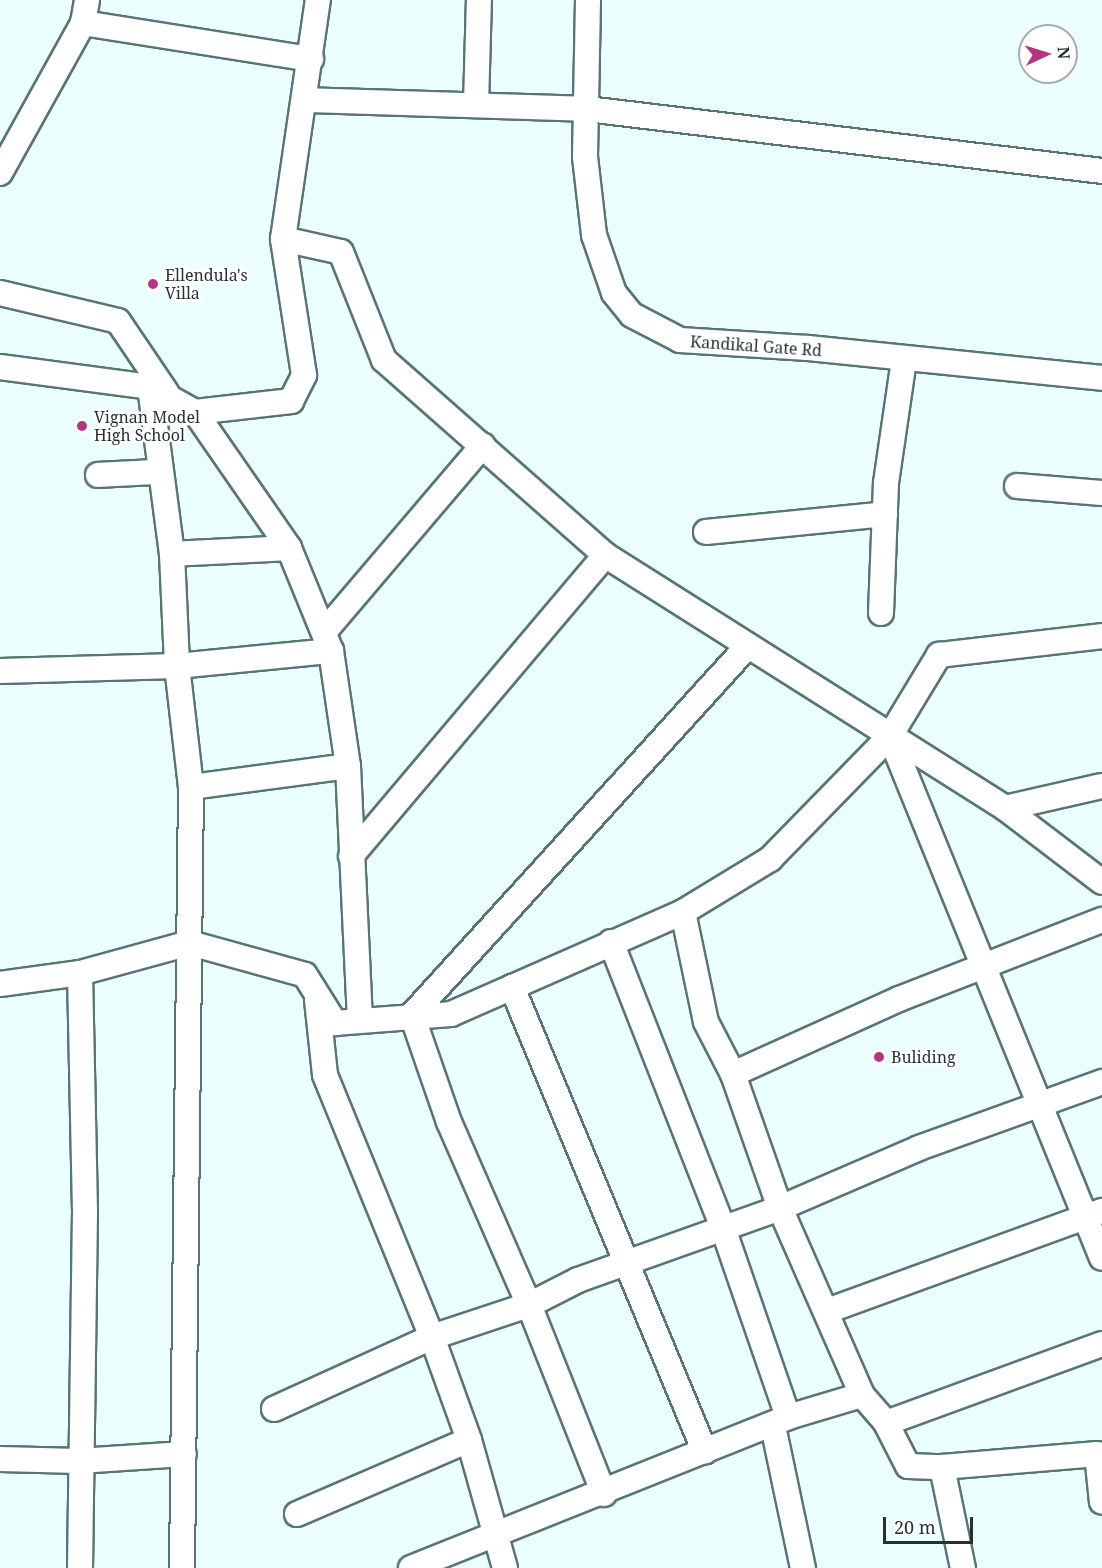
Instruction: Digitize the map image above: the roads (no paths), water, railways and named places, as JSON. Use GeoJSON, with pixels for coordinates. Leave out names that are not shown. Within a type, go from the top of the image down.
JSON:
{"type":"FeatureCollection","features":[{"type":"Feature","properties":{"kind":"street"},"geometry":{"type":"LineString","coordinates":[[195,412],[291,401],[304,375],[283,239],[318,0]]}},
{"type":"Feature","properties":{"kind":"street"},"geometry":{"type":"LineString","coordinates":[[476,105],[479,0]]}},
{"type":"Feature","properties":{"kind":"street","name":"Kandikal Gate Rd"},"geometry":{"type":"LineString","coordinates":[[588,0],[585,157],[594,235],[614,293],[632,315],[680,340],[808,348],[904,360],[1102,378]]}},
{"type":"Feature","properties":{"kind":"street"},"geometry":{"type":"LineString","coordinates":[[0,173],[85,12],[311,59]]}},
{"type":"Feature","properties":{"kind":"street"},"geometry":{"type":"LineString","coordinates":[[305,100],[587,109],[1102,171]]}},
{"type":"Feature","properties":{"kind":"street"},"geometry":{"type":"LineString","coordinates":[[283,239],[341,252],[384,360],[605,555],[747,647],[1005,808],[1102,882]]}},
{"type":"Feature","properties":{"kind":"street"},"geometry":{"type":"LineString","coordinates":[[0,293],[118,321],[158,390],[158,472],[172,554],[177,666],[191,787],[182,1568]]}},
{"type":"Feature","properties":{"kind":"street"},"geometry":{"type":"LineString","coordinates":[[881,614],[885,514],[904,360]]}},
{"type":"Feature","properties":{"kind":"street"},"geometry":{"type":"LineString","coordinates":[[0,367],[158,390],[195,412],[289,548],[327,641],[348,766],[360,1021]]}},
{"type":"Feature","properties":{"kind":"street"},"geometry":{"type":"LineString","coordinates":[[0,671],[177,666],[327,641],[483,445]]}},
{"type":"Feature","properties":{"kind":"street"},"geometry":{"type":"LineString","coordinates":[[98,475],[158,472]]}},
{"type":"Feature","properties":{"kind":"street"},"geometry":{"type":"LineString","coordinates":[[1017,486],[1102,494]]}},
{"type":"Feature","properties":{"kind":"street"},"geometry":{"type":"LineString","coordinates":[[706,532],[885,514]]}},
{"type":"Feature","properties":{"kind":"street"},"geometry":{"type":"LineString","coordinates":[[172,554],[289,548]]}},
{"type":"Feature","properties":{"kind":"street"},"geometry":{"type":"LineString","coordinates":[[351,856],[605,555]]}},
{"type":"Feature","properties":{"kind":"street"},"geometry":{"type":"LineString","coordinates":[[0,984],[80,973],[190,942],[305,975],[335,1023],[412,1015],[452,1014],[683,912],[770,859],[890,736],[939,655],[1102,636]]}},
{"type":"Feature","properties":{"kind":"street"},"geometry":{"type":"LineString","coordinates":[[412,1015],[747,647]]}},
{"type":"Feature","properties":{"kind":"street"},"geometry":{"type":"LineString","coordinates":[[890,736],[982,967],[1042,1107],[1093,1214],[1102,1258]]}},
{"type":"Feature","properties":{"kind":"street"},"geometry":{"type":"LineString","coordinates":[[191,787],[348,766]]}},
{"type":"Feature","properties":{"kind":"street"},"geometry":{"type":"LineString","coordinates":[[1005,808],[1102,786]]}},
{"type":"Feature","properties":{"kind":"street"},"geometry":{"type":"LineString","coordinates":[[683,912],[706,1022],[733,1074],[780,1208],[862,1395],[886,1423],[908,1466],[942,1467],[1097,1454],[1102,1502]]}},
{"type":"Feature","properties":{"kind":"street"},"geometry":{"type":"LineString","coordinates":[[733,1074],[899,999],[1102,920]]}},
{"type":"Feature","properties":{"kind":"street"},"geometry":{"type":"LineString","coordinates":[[611,942],[723,1228],[781,1421],[803,1568]]}},
{"type":"Feature","properties":{"kind":"street"},"geometry":{"type":"LineString","coordinates":[[80,973],[85,1211],[78,1461],[80,1568]]}},
{"type":"Feature","properties":{"kind":"street"},"geometry":{"type":"LineString","coordinates":[[513,987],[705,1452]]}},
{"type":"Feature","properties":{"kind":"street"},"geometry":{"type":"LineString","coordinates":[[315,989],[325,1075],[432,1337],[469,1440],[498,1535],[505,1568]]}},
{"type":"Feature","properties":{"kind":"street"},"geometry":{"type":"LineString","coordinates":[[412,1015],[449,1122],[529,1305],[604,1494]]}},
{"type":"Feature","properties":{"kind":"street"},"geometry":{"type":"LineString","coordinates":[[274,1409],[432,1337],[529,1305],[578,1280],[780,1208],[919,1148],[1042,1107],[1102,1082]]}},
{"type":"Feature","properties":{"kind":"street"},"geometry":{"type":"LineString","coordinates":[[827,1311],[1093,1214]]}},
{"type":"Feature","properties":{"kind":"street"},"geometry":{"type":"LineString","coordinates":[[886,1423],[1102,1344]]}},
{"type":"Feature","properties":{"kind":"street"},"geometry":{"type":"LineString","coordinates":[[411,1568],[604,1494],[781,1421],[862,1395]]}},
{"type":"Feature","properties":{"kind":"street"},"geometry":{"type":"LineString","coordinates":[[297,1514],[469,1440]]}},
{"type":"Feature","properties":{"kind":"street"},"geometry":{"type":"LineString","coordinates":[[0,1459],[78,1461],[184,1454]]}},
{"type":"Feature","properties":{"kind":"street"},"geometry":{"type":"LineString","coordinates":[[942,1467],[963,1568]]}},
{"type":"Feature","properties":{"kind":"place","name":"Ellendula's Villa"},"geometry":{"type":"Point","coordinates":[153,284]}},
{"type":"Feature","properties":{"kind":"place","name":"Vignan Model High School"},"geometry":{"type":"Point","coordinates":[82,426]}},
{"type":"Feature","properties":{"kind":"place","name":"Buliding"},"geometry":{"type":"Point","coordinates":[879,1057]}}]}
